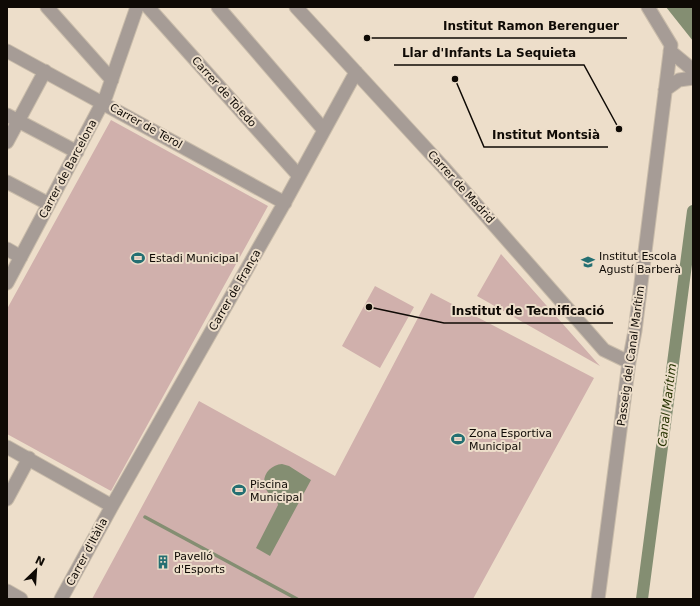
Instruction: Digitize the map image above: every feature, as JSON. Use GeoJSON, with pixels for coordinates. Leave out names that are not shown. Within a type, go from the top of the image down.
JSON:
{"type":"FeatureCollection","features":[{"type":"Feature","properties":{"kind":"street"},"geometry":{"type":"LineString","coordinates":[[47,7],[112,80]]}},
{"type":"Feature","properties":{"kind":"street","name":"Carrer de Barcelona"},"geometry":{"type":"LineString","coordinates":[[7,283],[103,102],[137,7]]}},
{"type":"Feature","properties":{"kind":"street","name":"Carrer de Toledo"},"geometry":{"type":"LineString","coordinates":[[148,7],[299,176]]}},
{"type":"Feature","properties":{"kind":"street"},"geometry":{"type":"LineString","coordinates":[[218,7],[324,130]]}},
{"type":"Feature","properties":{"kind":"street","name":"Carrer de Madrid"},"geometry":{"type":"LineString","coordinates":[[296,7],[444,168],[604,350],[629,362]]}},
{"type":"Feature","properties":{"kind":"street"},"geometry":{"type":"LineString","coordinates":[[648,7],[670,48],[693,70]]}},
{"type":"Feature","properties":{"kind":"street","name":"Passeig del Canal Marítim"},"geometry":{"type":"LineString","coordinates":[[598,599],[629,362],[635,331],[670,48]]}},
{"type":"Feature","properties":{"kind":"street","name":"Carrer de Terol"},"geometry":{"type":"LineString","coordinates":[[7,51],[103,102],[285,203]]}},
{"type":"Feature","properties":{"kind":"street"},"geometry":{"type":"LineString","coordinates":[[7,142],[13,118],[45,71]]}},
{"type":"Feature","properties":{"kind":"street","name":"Carrer de França"},"geometry":{"type":"LineString","coordinates":[[112,506],[285,203],[356,72]]}},
{"type":"Feature","properties":{"kind":"street"},"geometry":{"type":"LineString","coordinates":[[665,90],[679,80],[693,78]]}},
{"type":"Feature","properties":{"kind":"street"},"geometry":{"type":"LineString","coordinates":[[13,118],[77,152]]}},
{"type":"Feature","properties":{"kind":"street"},"geometry":{"type":"LineString","coordinates":[[7,182],[49,204]]}},
{"type":"Feature","properties":{"kind":"street"},"geometry":{"type":"LineString","coordinates":[[7,249],[21,257]]}},
{"type":"Feature","properties":{"kind":"street"},"geometry":{"type":"LineString","coordinates":[[7,447],[112,506]]}},
{"type":"Feature","properties":{"kind":"street"},"geometry":{"type":"LineString","coordinates":[[7,499],[29,458]]}},
{"type":"Feature","properties":{"kind":"street","name":"Carrer d'Itàlia"},"geometry":{"type":"LineString","coordinates":[[61,599],[112,506]]}},
{"type":"Feature","properties":{"kind":"street"},"geometry":{"type":"LineString","coordinates":[[7,591],[21,599]]}},
{"type":"Feature","properties":{"kind":"shaded area"},"geometry":{"type":"Polygon","coordinates":[[[666,7],[693,7],[693,41],[666,7]]]}},
{"type":"Feature","properties":{"kind":"shaded area","name":"Estadi Municipal"},"geometry":{"type":"Polygon","coordinates":[[[111,120],[268,206],[111,491],[7,434],[7,309],[111,120]]]}},
{"type":"Feature","properties":{"kind":"shaded area"},"geometry":{"type":"Polygon","coordinates":[[[501,254],[600,366],[477,296],[501,254]]]}},
{"type":"Feature","properties":{"kind":"shaded area"},"geometry":{"type":"Polygon","coordinates":[[[375,286],[414,307],[380,368],[342,346],[375,286]]]}},
{"type":"Feature","properties":{"kind":"shaded area","name":"Zona Esportiva Municipal"},"geometry":{"type":"Polygon","coordinates":[[[431,293],[594,378],[473,599],[92,599],[199,401],[335,476],[431,293]]]}},
{"type":"Feature","properties":{"kind":"shaded area"},"geometry":{"type":"Polygon","coordinates":[[[282,464],[289,466],[311,480],[270,556],[256,548],[278,505],[275,499],[267,491],[264,481],[269,470],[282,464]]]}},
{"type":"Feature","properties":{"kind":"waterway","name":"Canal Marítim"},"geometry":{"type":"LineString","coordinates":[[642,599],[693,211]]}},
{"type":"Feature","properties":{"kind":"waterway"},"geometry":{"type":"LineString","coordinates":[[145,517],[297,599]]}},
{"type":"Feature","properties":{"kind":"place","name":"Institut Ramon Berenguer"},"geometry":{"type":"Point","coordinates":[367,38]}},
{"type":"Feature","properties":{"kind":"place","name":"Institut Montsià"},"geometry":{"type":"Point","coordinates":[455,79]}},
{"type":"Feature","properties":{"kind":"place","name":"Llar d'Infants La Sequieta"},"geometry":{"type":"Point","coordinates":[619,129]}},
{"type":"Feature","properties":{"kind":"place","name":"Estadi Municipal"},"geometry":{"type":"Point","coordinates":[138,258]}},
{"type":"Feature","properties":{"kind":"place","name":"Institut Escola Agustí Barberà"},"geometry":{"type":"Point","coordinates":[588,262]}},
{"type":"Feature","properties":{"kind":"place","name":"Institut de Tecnificació"},"geometry":{"type":"Point","coordinates":[369,307]}},
{"type":"Feature","properties":{"kind":"place","name":"Zona Esportiva Municipal"},"geometry":{"type":"Point","coordinates":[458,439]}},
{"type":"Feature","properties":{"kind":"place","name":"Piscina Municipal"},"geometry":{"type":"Point","coordinates":[239,490]}},
{"type":"Feature","properties":{"kind":"place","name":"Pavelló d'Esports"},"geometry":{"type":"Point","coordinates":[163,562]}}]}
